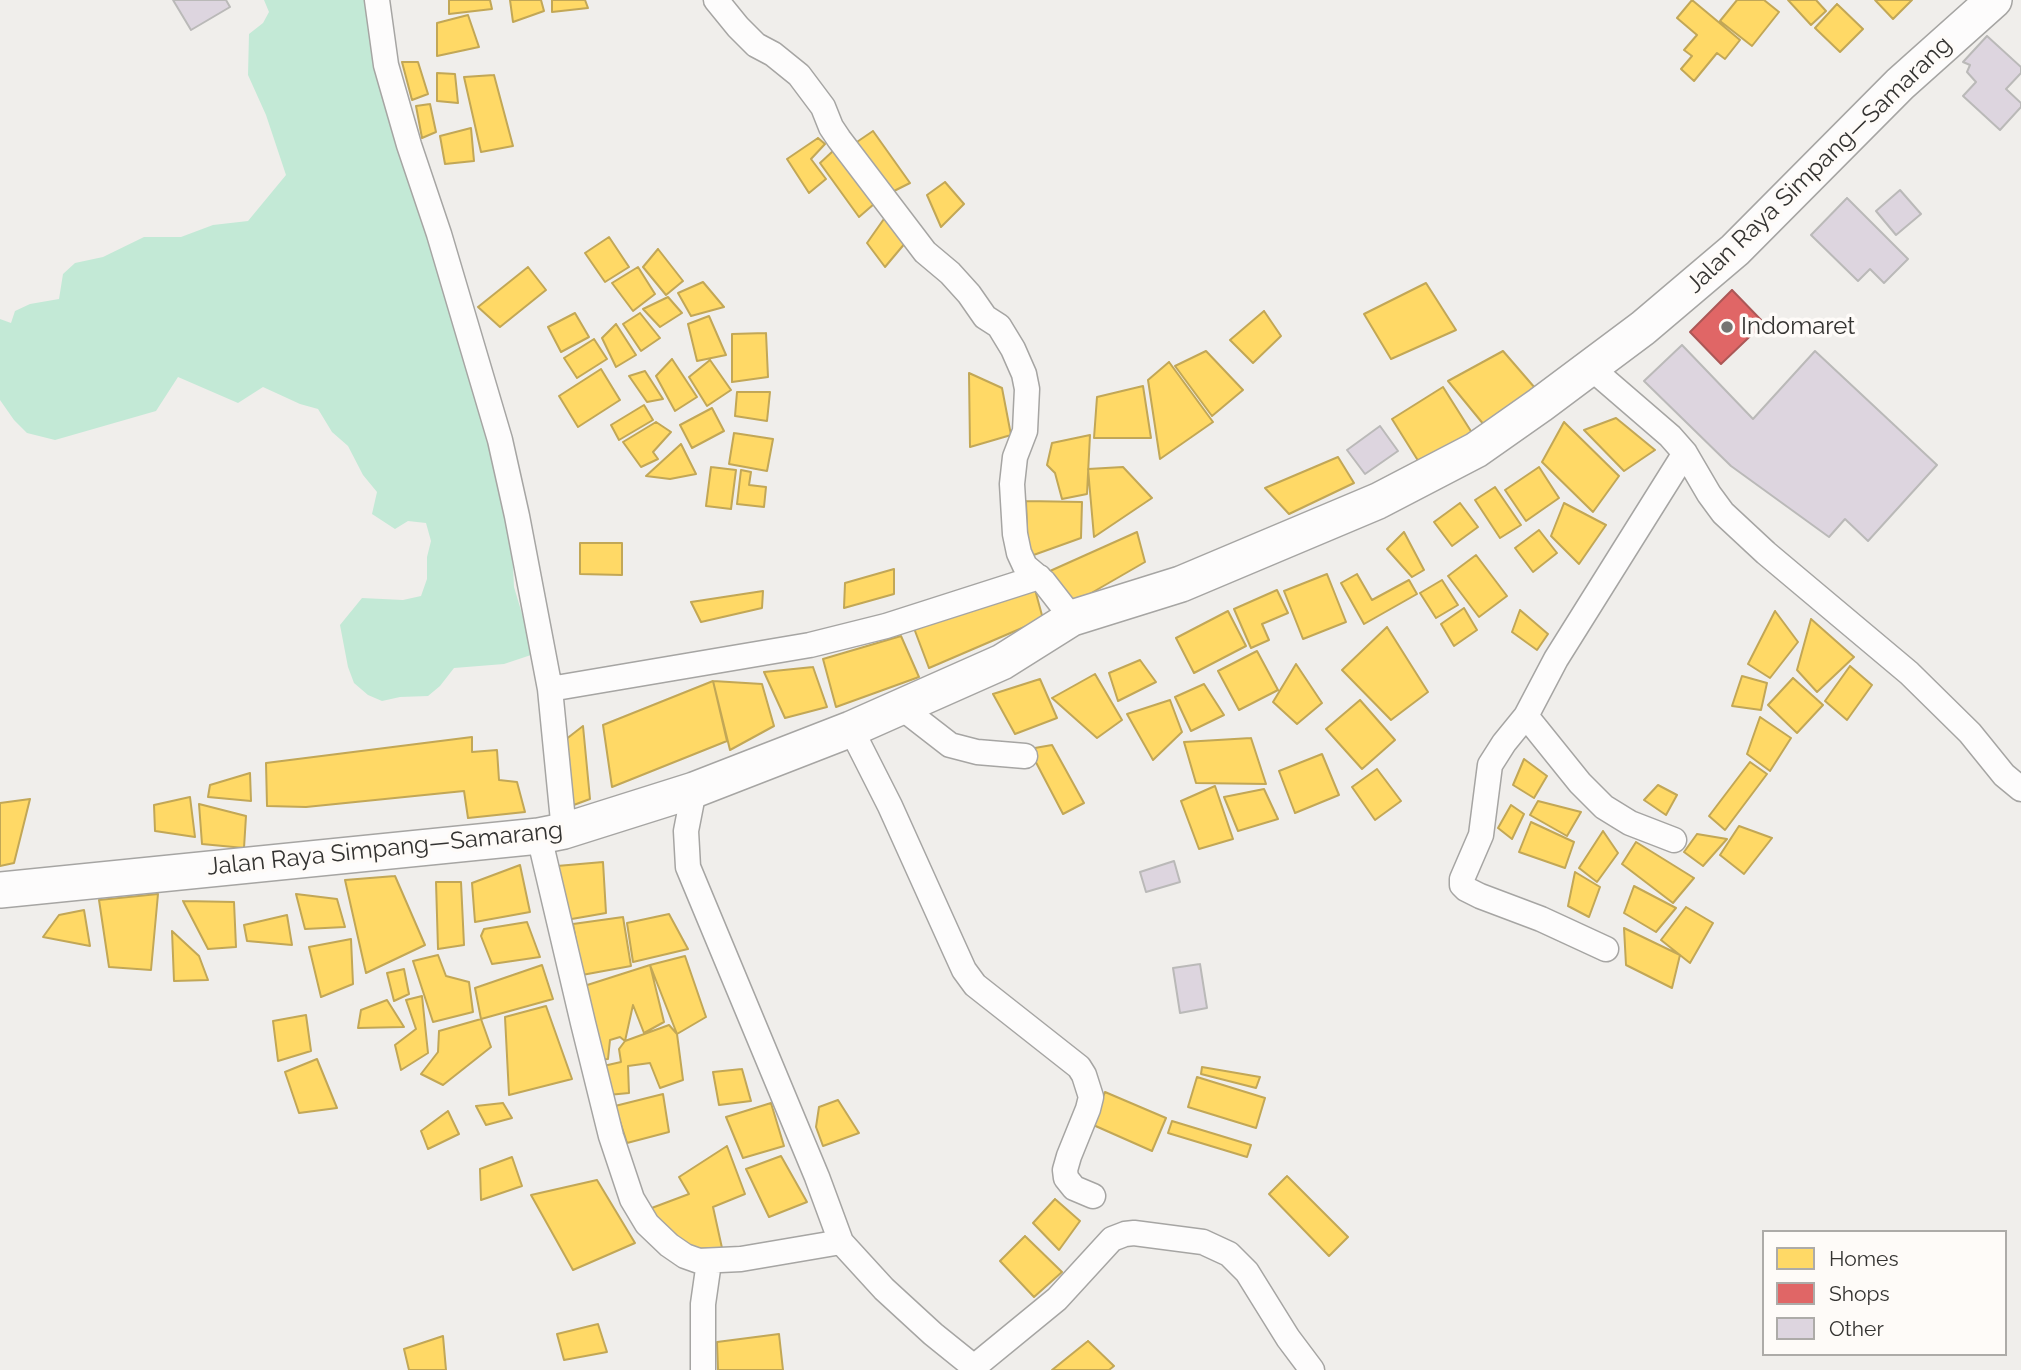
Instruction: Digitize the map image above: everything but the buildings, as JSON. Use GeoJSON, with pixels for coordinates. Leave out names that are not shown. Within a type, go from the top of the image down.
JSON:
{"type":"FeatureCollection","features":[{"type":"Feature","properties":{"kind":"main road","name":"Jalan Raya Simpang—Samarang"},"geometry":{"type":"LineString","coordinates":[[0,890],[551,834],[694,790],[851,729],[1002,662],[1072,618],[1181,584],[1378,501],[1476,450],[1643,328],[1735,250],[1900,84],[1994,0]]}},
{"type":"Feature","properties":{"kind":"street"},"geometry":{"type":"LineString","coordinates":[[377,0],[386,65],[500,440],[517,516],[550,689],[551,834],[589,1048],[611,1136],[632,1199],[647,1224],[668,1245],[685,1256],[709,1262],[841,1242]]}},
{"type":"Feature","properties":{"kind":"street"},"geometry":{"type":"LineString","coordinates":[[716,0],[756,45],[774,54],[799,75],[823,107],[839,139],[925,252],[950,273],[985,317],[999,326],[1013,349],[1024,374],[1027,389],[1025,431],[1012,474],[1015,534],[1025,566],[1049,588],[1072,618]]}},
{"type":"Feature","properties":{"kind":"street"},"geometry":{"type":"LineString","coordinates":[[1590,367],[1670,436],[1685,453],[1723,513],[1766,553],[1909,673],[1970,733],[2004,775],[2021,789]]}},
{"type":"Feature","properties":{"kind":"street"},"geometry":{"type":"LineString","coordinates":[[1606,949],[1541,919],[1480,896],[1466,889],[1462,885],[1462,879],[1481,835],[1490,765],[1526,716],[1556,659],[1685,453]]}},
{"type":"Feature","properties":{"kind":"street"},"geometry":{"type":"LineString","coordinates":[[550,689],[810,645],[886,626],[1039,577]]}},
{"type":"Feature","properties":{"kind":"street"},"geometry":{"type":"LineString","coordinates":[[901,707],[950,745],[976,752],[1025,757]]}},
{"type":"Feature","properties":{"kind":"street"},"geometry":{"type":"LineString","coordinates":[[1526,716],[1580,783],[1604,807],[1630,823],[1674,840]]}},
{"type":"Feature","properties":{"kind":"street"},"geometry":{"type":"LineString","coordinates":[[851,729],[890,806],[959,959],[975,985],[1079,1067],[1084,1075],[1091,1097],[1065,1170],[1069,1184],[1093,1196]]}},
{"type":"Feature","properties":{"kind":"street"},"geometry":{"type":"LineString","coordinates":[[694,790],[686,831],[688,867],[817,1177],[841,1242],[884,1289],[974,1368],[1057,1299],[1112,1239],[1134,1233],[1203,1242],[1229,1254],[1247,1272],[1288,1338],[1312,1370]]}},
{"type":"Feature","properties":{"kind":"street"},"geometry":{"type":"LineString","coordinates":[[702,1370],[703,1304],[709,1262]]}},
{"type":"Feature","properties":{"kind":"green space"},"geometry":{"type":"Polygon","coordinates":[[[264,0],[368,0],[511,528],[514,587],[534,654],[504,664],[454,668],[428,696],[382,701],[368,695],[354,683],[340,625],[362,598],[403,600],[421,596],[427,579],[427,557],[431,541],[426,523],[408,521],[395,529],[372,514],[377,492],[363,475],[348,446],[332,432],[318,409],[263,387],[238,403],[178,377],[156,411],[55,440],[27,433],[0,400],[0,319],[11,323],[15,311],[30,304],[59,299],[63,274],[75,263],[103,257],[144,237],[181,237],[213,225],[248,221],[286,175],[266,115],[248,75],[249,34],[263,23],[269,12],[264,0]]]}},
{"type":"Feature","properties":{"kind":"place","name":"Indomaret"},"geometry":{"type":"Point","coordinates":[1727,327]}}]}
